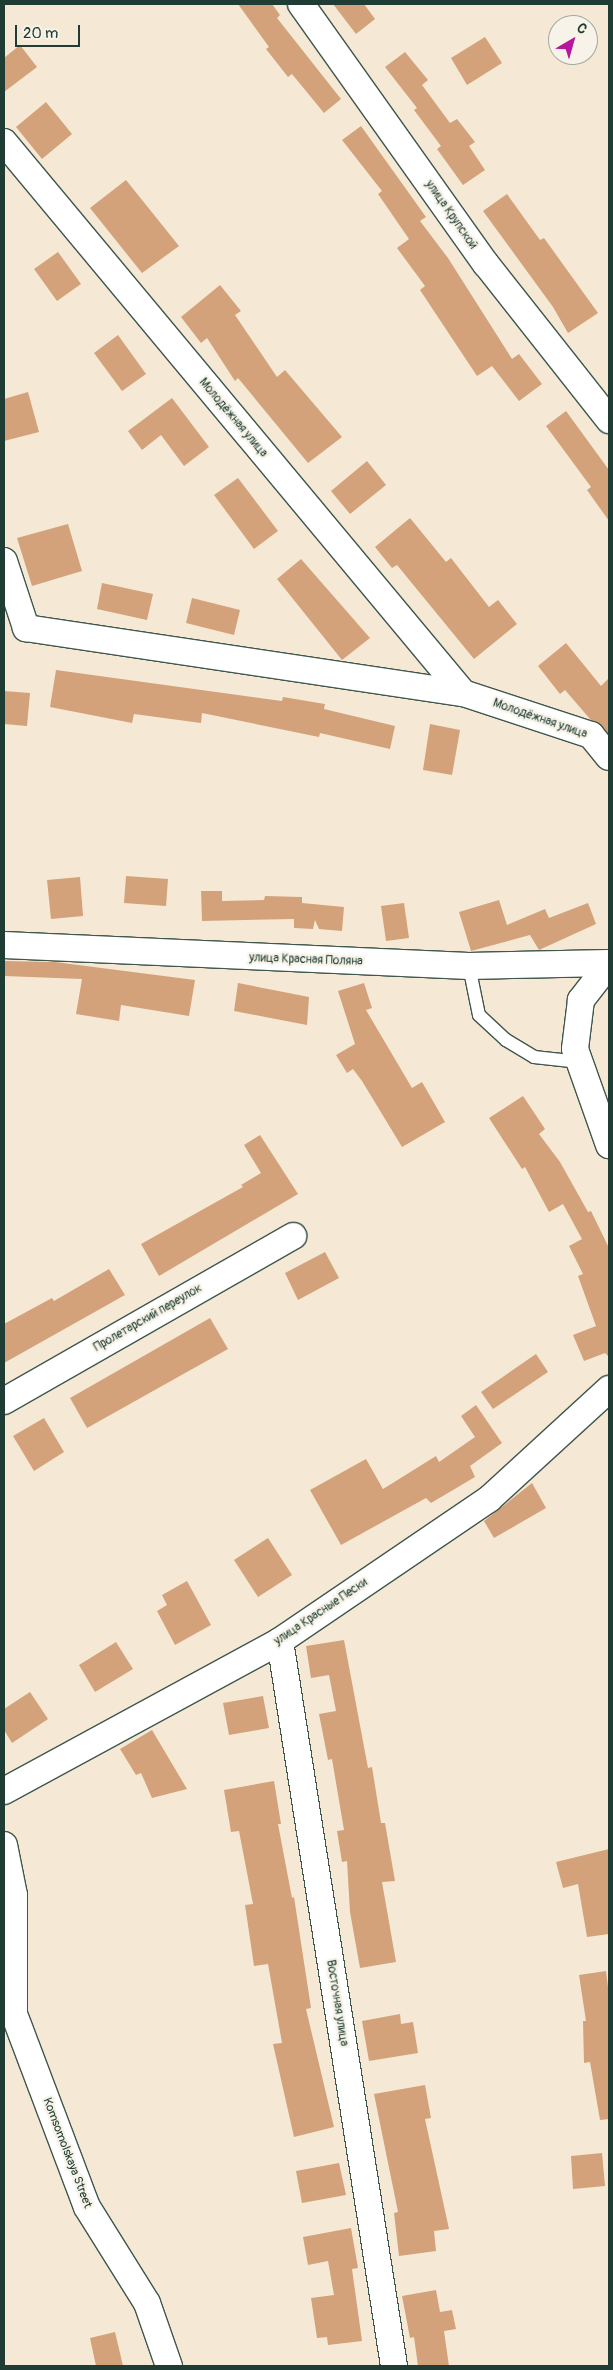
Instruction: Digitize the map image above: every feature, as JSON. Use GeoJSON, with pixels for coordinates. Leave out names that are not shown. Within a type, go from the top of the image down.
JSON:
{"type":"FeatureCollection","features":[{"type":"Feature","properties":{"kind":"street","name":"улица Крупской"},"geometry":{"type":"LineString","coordinates":[[301,4],[486,264],[609,420]]}},
{"type":"Feature","properties":{"kind":"street","name":"Молодёжная улица"},"geometry":{"type":"LineString","coordinates":[[4,142],[462,694]]}},
{"type":"Feature","properties":{"kind":"street","name":"Молодёжная улица"},"geometry":{"type":"LineString","coordinates":[[4,561],[26,628],[462,694],[591,735],[609,757]]}},
{"type":"Feature","properties":{"kind":"street","name":"улица Красная Поляна"},"geometry":{"type":"LineString","coordinates":[[4,945],[469,966],[609,964]]}},
{"type":"Feature","properties":{"kind":"street"},"geometry":{"type":"LineString","coordinates":[[609,964],[581,1000],[575,1049],[609,1144]]}},
{"type":"Feature","properties":{"kind":"street","name":"Пролетарский переулок"},"geometry":{"type":"LineString","coordinates":[[4,1401],[293,1236]]}},
{"type":"Feature","properties":{"kind":"street","name":"улица Красные Пески"},"geometry":{"type":"LineString","coordinates":[[4,1791],[280,1640],[489,1498],[609,1389]]}},
{"type":"Feature","properties":{"kind":"street","name":"Восточная улица"},"geometry":{"type":"LineString","coordinates":[[280,1640],[394,2366]]}},
{"type":"Feature","properties":{"kind":"street","name":"Komsomolskaya Street"},"geometry":{"type":"LineString","coordinates":[[4,1845],[14,1895],[9,2017],[87,2207],[147,2304],[169,2366]]}},
{"type":"Feature","properties":{"kind":"lane"},"geometry":{"type":"LineString","coordinates":[[469,966],[479,1015],[506,1040],[534,1057],[580,1062]]}},
{"type":"Feature","properties":{"kind":"building"},"geometry":{"type":"Polygon","coordinates":[[[238,4],[272,4],[280,15],[277,18],[341,99],[324,113],[292,74],[288,77],[266,49],[269,47],[238,4]]]}},
{"type":"Feature","properties":{"kind":"building"},"geometry":{"type":"Polygon","coordinates":[[[333,4],[364,4],[375,19],[356,34],[333,4]]]}},
{"type":"Feature","properties":{"kind":"building"},"geometry":{"type":"Polygon","coordinates":[[[485,37],[502,63],[467,85],[451,58],[485,37]]]}},
{"type":"Feature","properties":{"kind":"building"},"geometry":{"type":"Polygon","coordinates":[[[20,45],[37,67],[4,92],[4,58],[20,45]]]}},
{"type":"Feature","properties":{"kind":"building"},"geometry":{"type":"Polygon","coordinates":[[[405,52],[428,80],[422,85],[450,123],[457,119],[475,142],[469,146],[485,170],[463,185],[437,149],[441,146],[414,110],[417,108],[385,67],[405,52]]]}},
{"type":"Feature","properties":{"kind":"building"},"geometry":{"type":"Polygon","coordinates":[[[46,102],[72,134],[42,159],[16,127],[46,102]]]}},
{"type":"Feature","properties":{"kind":"building"},"geometry":{"type":"Polygon","coordinates":[[[361,126],[426,217],[420,221],[448,258],[512,359],[519,354],[542,384],[519,401],[492,366],[477,376],[420,290],[425,286],[397,248],[409,239],[378,194],[382,191],[342,140],[361,126]]]}},
{"type":"Feature","properties":{"kind":"building"},"geometry":{"type":"Polygon","coordinates":[[[126,180],[179,246],[142,273],[90,208],[126,180]]]}},
{"type":"Feature","properties":{"kind":"building"},"geometry":{"type":"Polygon","coordinates":[[[507,194],[540,240],[544,238],[598,313],[568,333],[553,307],[483,211],[507,194]]]}},
{"type":"Feature","properties":{"kind":"building"},"geometry":{"type":"Polygon","coordinates":[[[58,252],[81,284],[57,301],[34,269],[58,252]]]}},
{"type":"Feature","properties":{"kind":"building"},"geometry":{"type":"Polygon","coordinates":[[[220,285],[241,311],[235,315],[277,377],[285,370],[342,437],[308,463],[238,378],[235,381],[207,338],[201,343],[181,317],[220,285]]]}},
{"type":"Feature","properties":{"kind":"building"},"geometry":{"type":"Polygon","coordinates":[[[118,335],[146,374],[122,391],[94,353],[118,335]]]}},
{"type":"Feature","properties":{"kind":"building"},"geometry":{"type":"Polygon","coordinates":[[[28,392],[39,432],[4,441],[4,399],[28,392]]]}},
{"type":"Feature","properties":{"kind":"building"},"geometry":{"type":"Polygon","coordinates":[[[172,398],[209,447],[184,466],[161,435],[142,450],[128,431],[172,398]]]}},
{"type":"Feature","properties":{"kind":"building"},"geometry":{"type":"Polygon","coordinates":[[[566,411],[609,470],[609,521],[587,490],[591,487],[546,426],[566,411]]]}},
{"type":"Feature","properties":{"kind":"building"},"geometry":{"type":"Polygon","coordinates":[[[367,461],[386,485],[350,514],[331,491],[367,461]]]}},
{"type":"Feature","properties":{"kind":"building"},"geometry":{"type":"Polygon","coordinates":[[[238,478],[278,531],[254,549],[214,495],[238,478]]]}},
{"type":"Feature","properties":{"kind":"building"},"geometry":{"type":"Polygon","coordinates":[[[410,518],[446,562],[451,558],[489,607],[498,600],[517,624],[474,659],[397,565],[392,568],[375,547],[410,518]]]}},
{"type":"Feature","properties":{"kind":"building"},"geometry":{"type":"Polygon","coordinates":[[[68,524],[82,571],[32,586],[17,538],[68,524]]]}},
{"type":"Feature","properties":{"kind":"building"},"geometry":{"type":"Polygon","coordinates":[[[301,559],[370,638],[342,660],[277,579],[301,559]]]}},
{"type":"Feature","properties":{"kind":"building"},"geometry":{"type":"Polygon","coordinates":[[[102,583],[153,594],[147,620],[97,609],[102,583]]]}},
{"type":"Feature","properties":{"kind":"building"},"geometry":{"type":"Polygon","coordinates":[[[192,598],[240,610],[234,635],[186,623],[192,598]]]}},
{"type":"Feature","properties":{"kind":"building"},"geometry":{"type":"Polygon","coordinates":[[[566,643],[601,686],[609,678],[609,734],[590,719],[565,690],[560,694],[538,666],[566,643]]]}},
{"type":"Feature","properties":{"kind":"building"},"geometry":{"type":"Polygon","coordinates":[[[56,670],[282,701],[283,697],[325,704],[324,709],[395,726],[390,749],[320,733],[319,737],[202,713],[201,723],[134,714],[132,723],[50,707],[56,670]]]}},
{"type":"Feature","properties":{"kind":"building"},"geometry":{"type":"Polygon","coordinates":[[[4,691],[30,693],[27,726],[4,724],[4,691]]]}},
{"type":"Feature","properties":{"kind":"building"},"geometry":{"type":"Polygon","coordinates":[[[430,724],[460,730],[452,775],[423,770],[430,724]]]}},
{"type":"Feature","properties":{"kind":"building"},"geometry":{"type":"Polygon","coordinates":[[[126,876],[168,879],[166,906],[124,903],[126,876]]]}},
{"type":"Feature","properties":{"kind":"building"},"geometry":{"type":"Polygon","coordinates":[[[80,877],[83,916],[51,919],[47,880],[80,877]]]}},
{"type":"Feature","properties":{"kind":"building"},"geometry":{"type":"Polygon","coordinates":[[[201,891],[222,891],[222,901],[264,900],[265,896],[302,897],[302,903],[344,907],[342,931],[319,929],[315,920],[313,929],[294,928],[294,919],[202,921],[201,891]]]}},
{"type":"Feature","properties":{"kind":"building"},"geometry":{"type":"Polygon","coordinates":[[[499,900],[507,925],[545,909],[549,918],[588,903],[596,924],[539,950],[530,935],[471,951],[459,912],[499,900]]]}},
{"type":"Feature","properties":{"kind":"building"},"geometry":{"type":"Polygon","coordinates":[[[404,903],[409,938],[386,941],[381,906],[404,903]]]}},
{"type":"Feature","properties":{"kind":"building"},"geometry":{"type":"Polygon","coordinates":[[[4,961],[55,962],[195,980],[189,1016],[121,1005],[119,1021],[76,1014],[82,979],[4,976],[4,961]]]}},
{"type":"Feature","properties":{"kind":"building"},"geometry":{"type":"Polygon","coordinates":[[[238,983],[309,997],[307,1025],[234,1011],[238,983]]]}},
{"type":"Feature","properties":{"kind":"building"},"geometry":{"type":"Polygon","coordinates":[[[364,983],[372,1008],[366,1010],[412,1088],[422,1082],[445,1122],[402,1147],[362,1081],[353,1069],[347,1073],[336,1055],[355,1044],[338,991],[364,983]]]}},
{"type":"Feature","properties":{"kind":"building"},"geometry":{"type":"Polygon","coordinates":[[[523,1096],[545,1129],[539,1134],[560,1162],[588,1212],[591,1211],[609,1248],[609,1357],[605,1353],[584,1361],[573,1335],[596,1326],[578,1276],[583,1274],[569,1246],[582,1239],[563,1204],[549,1212],[525,1167],[522,1169],[489,1118],[523,1096]]]}},
{"type":"Feature","properties":{"kind":"building"},"geometry":{"type":"Polygon","coordinates":[[[260,1135],[298,1194],[159,1276],[141,1244],[243,1187],[241,1185],[261,1173],[244,1145],[260,1135]]]}},
{"type":"Feature","properties":{"kind":"building"},"geometry":{"type":"Polygon","coordinates":[[[325,1252],[339,1278],[298,1300],[285,1273],[325,1252]]]}},
{"type":"Feature","properties":{"kind":"building"},"geometry":{"type":"Polygon","coordinates":[[[109,1269],[125,1295],[4,1363],[4,1324],[52,1298],[54,1301],[109,1269]]]}},
{"type":"Feature","properties":{"kind":"building"},"geometry":{"type":"Polygon","coordinates":[[[210,1318],[228,1349],[87,1428],[70,1398],[210,1318]]]}},
{"type":"Feature","properties":{"kind":"building"},"geometry":{"type":"Polygon","coordinates":[[[536,1354],[548,1372],[493,1409],[481,1392],[536,1354]]]}},
{"type":"Feature","properties":{"kind":"building"},"geometry":{"type":"Polygon","coordinates":[[[476,1405],[502,1443],[470,1466],[475,1477],[431,1503],[426,1498],[341,1545],[310,1490],[366,1459],[383,1489],[436,1456],[439,1462],[475,1437],[461,1416],[476,1405]]]}},
{"type":"Feature","properties":{"kind":"building"},"geometry":{"type":"Polygon","coordinates":[[[44,1418],[64,1452],[34,1471],[13,1436],[44,1418]]]}},
{"type":"Feature","properties":{"kind":"building"},"geometry":{"type":"Polygon","coordinates":[[[532,1483],[546,1508],[494,1538],[484,1521],[532,1483]]]}},
{"type":"Feature","properties":{"kind":"building"},"geometry":{"type":"Polygon","coordinates":[[[268,1538],[292,1575],[258,1597],[234,1560],[268,1538]]]}},
{"type":"Feature","properties":{"kind":"building"},"geometry":{"type":"Polygon","coordinates":[[[187,1581],[211,1625],[175,1645],[157,1611],[167,1605],[162,1595],[187,1581]]]}},
{"type":"Feature","properties":{"kind":"building"},"geometry":{"type":"Polygon","coordinates":[[[344,1640],[368,1768],[372,1767],[381,1823],[385,1823],[395,1881],[382,1882],[396,1962],[360,1968],[350,1912],[347,1861],[342,1862],[337,1831],[344,1830],[332,1759],[328,1760],[319,1714],[336,1711],[329,1675],[311,1678],[306,1646],[344,1640]]]}},
{"type":"Feature","properties":{"kind":"building"},"geometry":{"type":"Polygon","coordinates":[[[116,1642],[133,1669],[95,1692],[79,1665],[116,1642]]]}},
{"type":"Feature","properties":{"kind":"building"},"geometry":{"type":"Polygon","coordinates":[[[30,1692],[48,1719],[12,1743],[4,1730],[4,1709],[30,1692]]]}},
{"type":"Feature","properties":{"kind":"building"},"geometry":{"type":"Polygon","coordinates":[[[263,1696],[269,1728],[229,1735],[223,1703],[263,1696]]]}},
{"type":"Feature","properties":{"kind":"building"},"geometry":{"type":"Polygon","coordinates":[[[152,1730],[187,1789],[152,1798],[141,1773],[136,1775],[120,1749],[152,1730]]]}},
{"type":"Feature","properties":{"kind":"building"},"geometry":{"type":"Polygon","coordinates":[[[274,1781],[281,1824],[278,1824],[292,1898],[294,1897],[311,2008],[306,2009],[334,2127],[294,2137],[273,2044],[282,2043],[268,1964],[254,1966],[245,1905],[253,1904],[239,1831],[231,1832],[224,1790],[274,1781]]]}},
{"type":"Feature","properties":{"kind":"building"},"geometry":{"type":"Polygon","coordinates":[[[609,1849],[609,1934],[587,1937],[578,1884],[563,1888],[556,1862],[609,1849]]]}},
{"type":"Feature","properties":{"kind":"building"},"geometry":{"type":"Polygon","coordinates":[[[606,1971],[609,1995],[609,2119],[600,2120],[590,2062],[584,2063],[583,2021],[586,2021],[579,1975],[606,1971]]]}},
{"type":"Feature","properties":{"kind":"building"},"geometry":{"type":"Polygon","coordinates":[[[400,2014],[401,2024],[413,2022],[418,2053],[369,2061],[362,2021],[400,2014]]]}},
{"type":"Feature","properties":{"kind":"building"},"geometry":{"type":"Polygon","coordinates":[[[425,2085],[431,2118],[425,2119],[449,2229],[434,2231],[436,2251],[399,2256],[394,2213],[398,2212],[374,2094],[425,2085]]]}},
{"type":"Feature","properties":{"kind":"building"},"geometry":{"type":"Polygon","coordinates":[[[602,2153],[605,2186],[573,2189],[571,2156],[602,2153]]]}},
{"type":"Feature","properties":{"kind":"building"},"geometry":{"type":"Polygon","coordinates":[[[339,2163],[346,2195],[302,2203],[296,2171],[339,2163]]]}},
{"type":"Feature","properties":{"kind":"building"},"geometry":{"type":"Polygon","coordinates":[[[351,2228],[358,2268],[352,2269],[362,2341],[328,2345],[327,2337],[317,2338],[311,2298],[334,2295],[328,2261],[308,2265],[303,2237],[351,2228]]]}},
{"type":"Feature","properties":{"kind":"building"},"geometry":{"type":"Polygon","coordinates":[[[436,2290],[440,2312],[452,2310],[456,2329],[444,2331],[449,2366],[418,2366],[414,2337],[410,2338],[402,2296],[436,2290]]]}},
{"type":"Feature","properties":{"kind":"building"},"geometry":{"type":"Polygon","coordinates":[[[115,2332],[123,2366],[96,2366],[90,2338],[115,2332]]]}}]}
